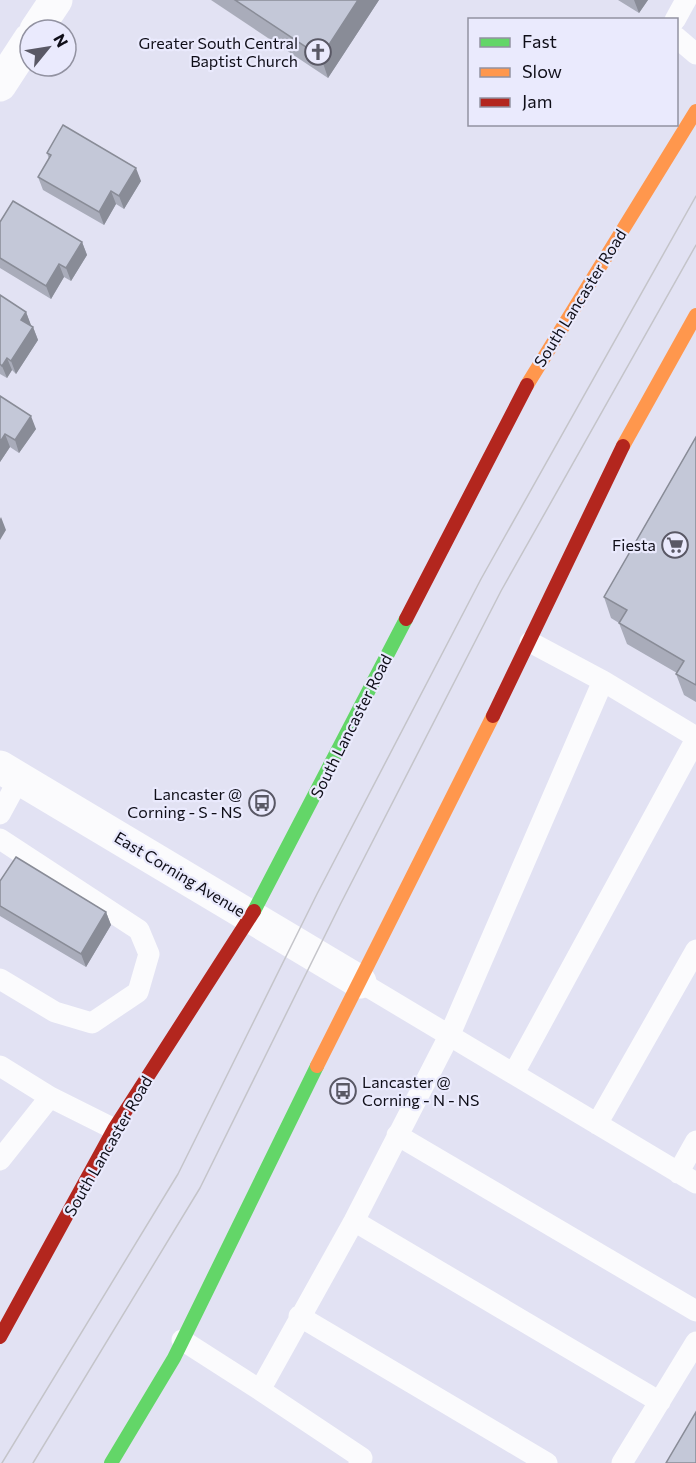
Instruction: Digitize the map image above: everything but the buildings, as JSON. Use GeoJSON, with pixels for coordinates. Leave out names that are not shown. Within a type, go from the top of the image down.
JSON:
{"type":"FeatureCollection","features":[{"type":"Feature","properties":{"kind":"main road","name":"South Lancaster Road"},"geometry":{"type":"LineString","coordinates":[[0,1337],[114,1129],[251,916],[522,392],[696,111]]}},
{"type":"Feature","properties":{"kind":"main road"},"geometry":{"type":"LineString","coordinates":[[111,1463],[182,1340],[530,642],[628,436],[696,315]]}},
{"type":"Feature","properties":{"kind":"street"},"geometry":{"type":"LineString","coordinates":[[44,18],[56,0]]}},
{"type":"Feature","properties":{"kind":"street"},"geometry":{"type":"LineString","coordinates":[[0,85],[18,57]]}},
{"type":"Feature","properties":{"kind":"street","name":"East Corning Avenue"},"geometry":{"type":"LineString","coordinates":[[10,773],[360,982]]}},
{"type":"Feature","properties":{"kind":"lane"},"geometry":{"type":"LineString","coordinates":[[676,18],[686,0]]}},
{"type":"Feature","properties":{"kind":"lane"},"geometry":{"type":"LineString","coordinates":[[678,39],[696,54]]}},
{"type":"Feature","properties":{"kind":"lane"},"geometry":{"type":"LineString","coordinates":[[514,1073],[696,738],[603,681],[530,642]]}},
{"type":"Feature","properties":{"kind":"lane"},"geometry":{"type":"LineString","coordinates":[[260,1390],[299,1316],[354,1221],[450,1034],[603,681]]}},
{"type":"Feature","properties":{"kind":"lane"},"geometry":{"type":"LineString","coordinates":[[0,814],[10,773]]}},
{"type":"Feature","properties":{"kind":"lane"},"geometry":{"type":"LineString","coordinates":[[0,839],[139,930],[149,954],[138,992],[92,1023],[55,1012],[0,979]]}},
{"type":"Feature","properties":{"kind":"lane"},"geometry":{"type":"LineString","coordinates":[[597,1124],[696,950]]}},
{"type":"Feature","properties":{"kind":"lane"},"geometry":{"type":"LineString","coordinates":[[360,982],[687,1178],[696,1141]]}},
{"type":"Feature","properties":{"kind":"lane"},"geometry":{"type":"LineString","coordinates":[[0,1066],[50,1097],[114,1129]]}},
{"type":"Feature","properties":{"kind":"lane"},"geometry":{"type":"LineString","coordinates":[[0,1160],[50,1097]]}},
{"type":"Feature","properties":{"kind":"lane"},"geometry":{"type":"LineString","coordinates":[[397,1135],[696,1311]]}},
{"type":"Feature","properties":{"kind":"lane"},"geometry":{"type":"LineString","coordinates":[[354,1221],[660,1402]]}},
{"type":"Feature","properties":{"kind":"lane"},"geometry":{"type":"LineString","coordinates":[[299,1316],[547,1463]]}},
{"type":"Feature","properties":{"kind":"lane"},"geometry":{"type":"LineString","coordinates":[[182,1340],[364,1461]]}},
{"type":"Feature","properties":{"kind":"lane"},"geometry":{"type":"LineString","coordinates":[[622,1463],[696,1342]]}},
{"type":"Feature","properties":{"kind":"tram line"},"geometry":{"type":"LineString","coordinates":[[2,1463],[178,1174],[317,894],[481,579],[696,196]]}},
{"type":"Feature","properties":{"kind":"tram line"},"geometry":{"type":"LineString","coordinates":[[33,1463],[200,1188],[341,903],[501,591],[696,245]]}},
{"type":"Feature","properties":{"kind":"traffic: fast"},"geometry":{"type":"LineString","coordinates":[[254,911],[406,619]]}},
{"type":"Feature","properties":{"kind":"traffic: fast"},"geometry":{"type":"LineString","coordinates":[[111,1463],[174,1358],[317,1066]]}},
{"type":"Feature","properties":{"kind":"traffic: slow"},"geometry":{"type":"LineString","coordinates":[[527,385],[696,111]]}},
{"type":"Feature","properties":{"kind":"traffic: slow"},"geometry":{"type":"LineString","coordinates":[[623,446],[696,315]]}},
{"type":"Feature","properties":{"kind":"traffic: slow"},"geometry":{"type":"LineString","coordinates":[[317,1066],[493,716]]}},
{"type":"Feature","properties":{"kind":"traffic: jam"},"geometry":{"type":"LineString","coordinates":[[406,619],[527,385]]}},
{"type":"Feature","properties":{"kind":"traffic: jam"},"geometry":{"type":"LineString","coordinates":[[493,716],[623,446]]}},
{"type":"Feature","properties":{"kind":"traffic: jam"},"geometry":{"type":"LineString","coordinates":[[0,1337],[114,1129],[254,911]]}},
{"type":"Feature","properties":{"kind":"place","name":"Greater South Central Baptist Church"},"geometry":{"type":"Point","coordinates":[318,52]}},
{"type":"Feature","properties":{"kind":"place","name":"Fiesta"},"geometry":{"type":"Point","coordinates":[675,545]}},
{"type":"Feature","properties":{"kind":"place","name":"Lancaster @ Corning - S - NS"},"geometry":{"type":"Point","coordinates":[262,803]}},
{"type":"Feature","properties":{"kind":"place","name":"Lancaster @ Corning - N - NS"},"geometry":{"type":"Point","coordinates":[343,1091]}}]}
